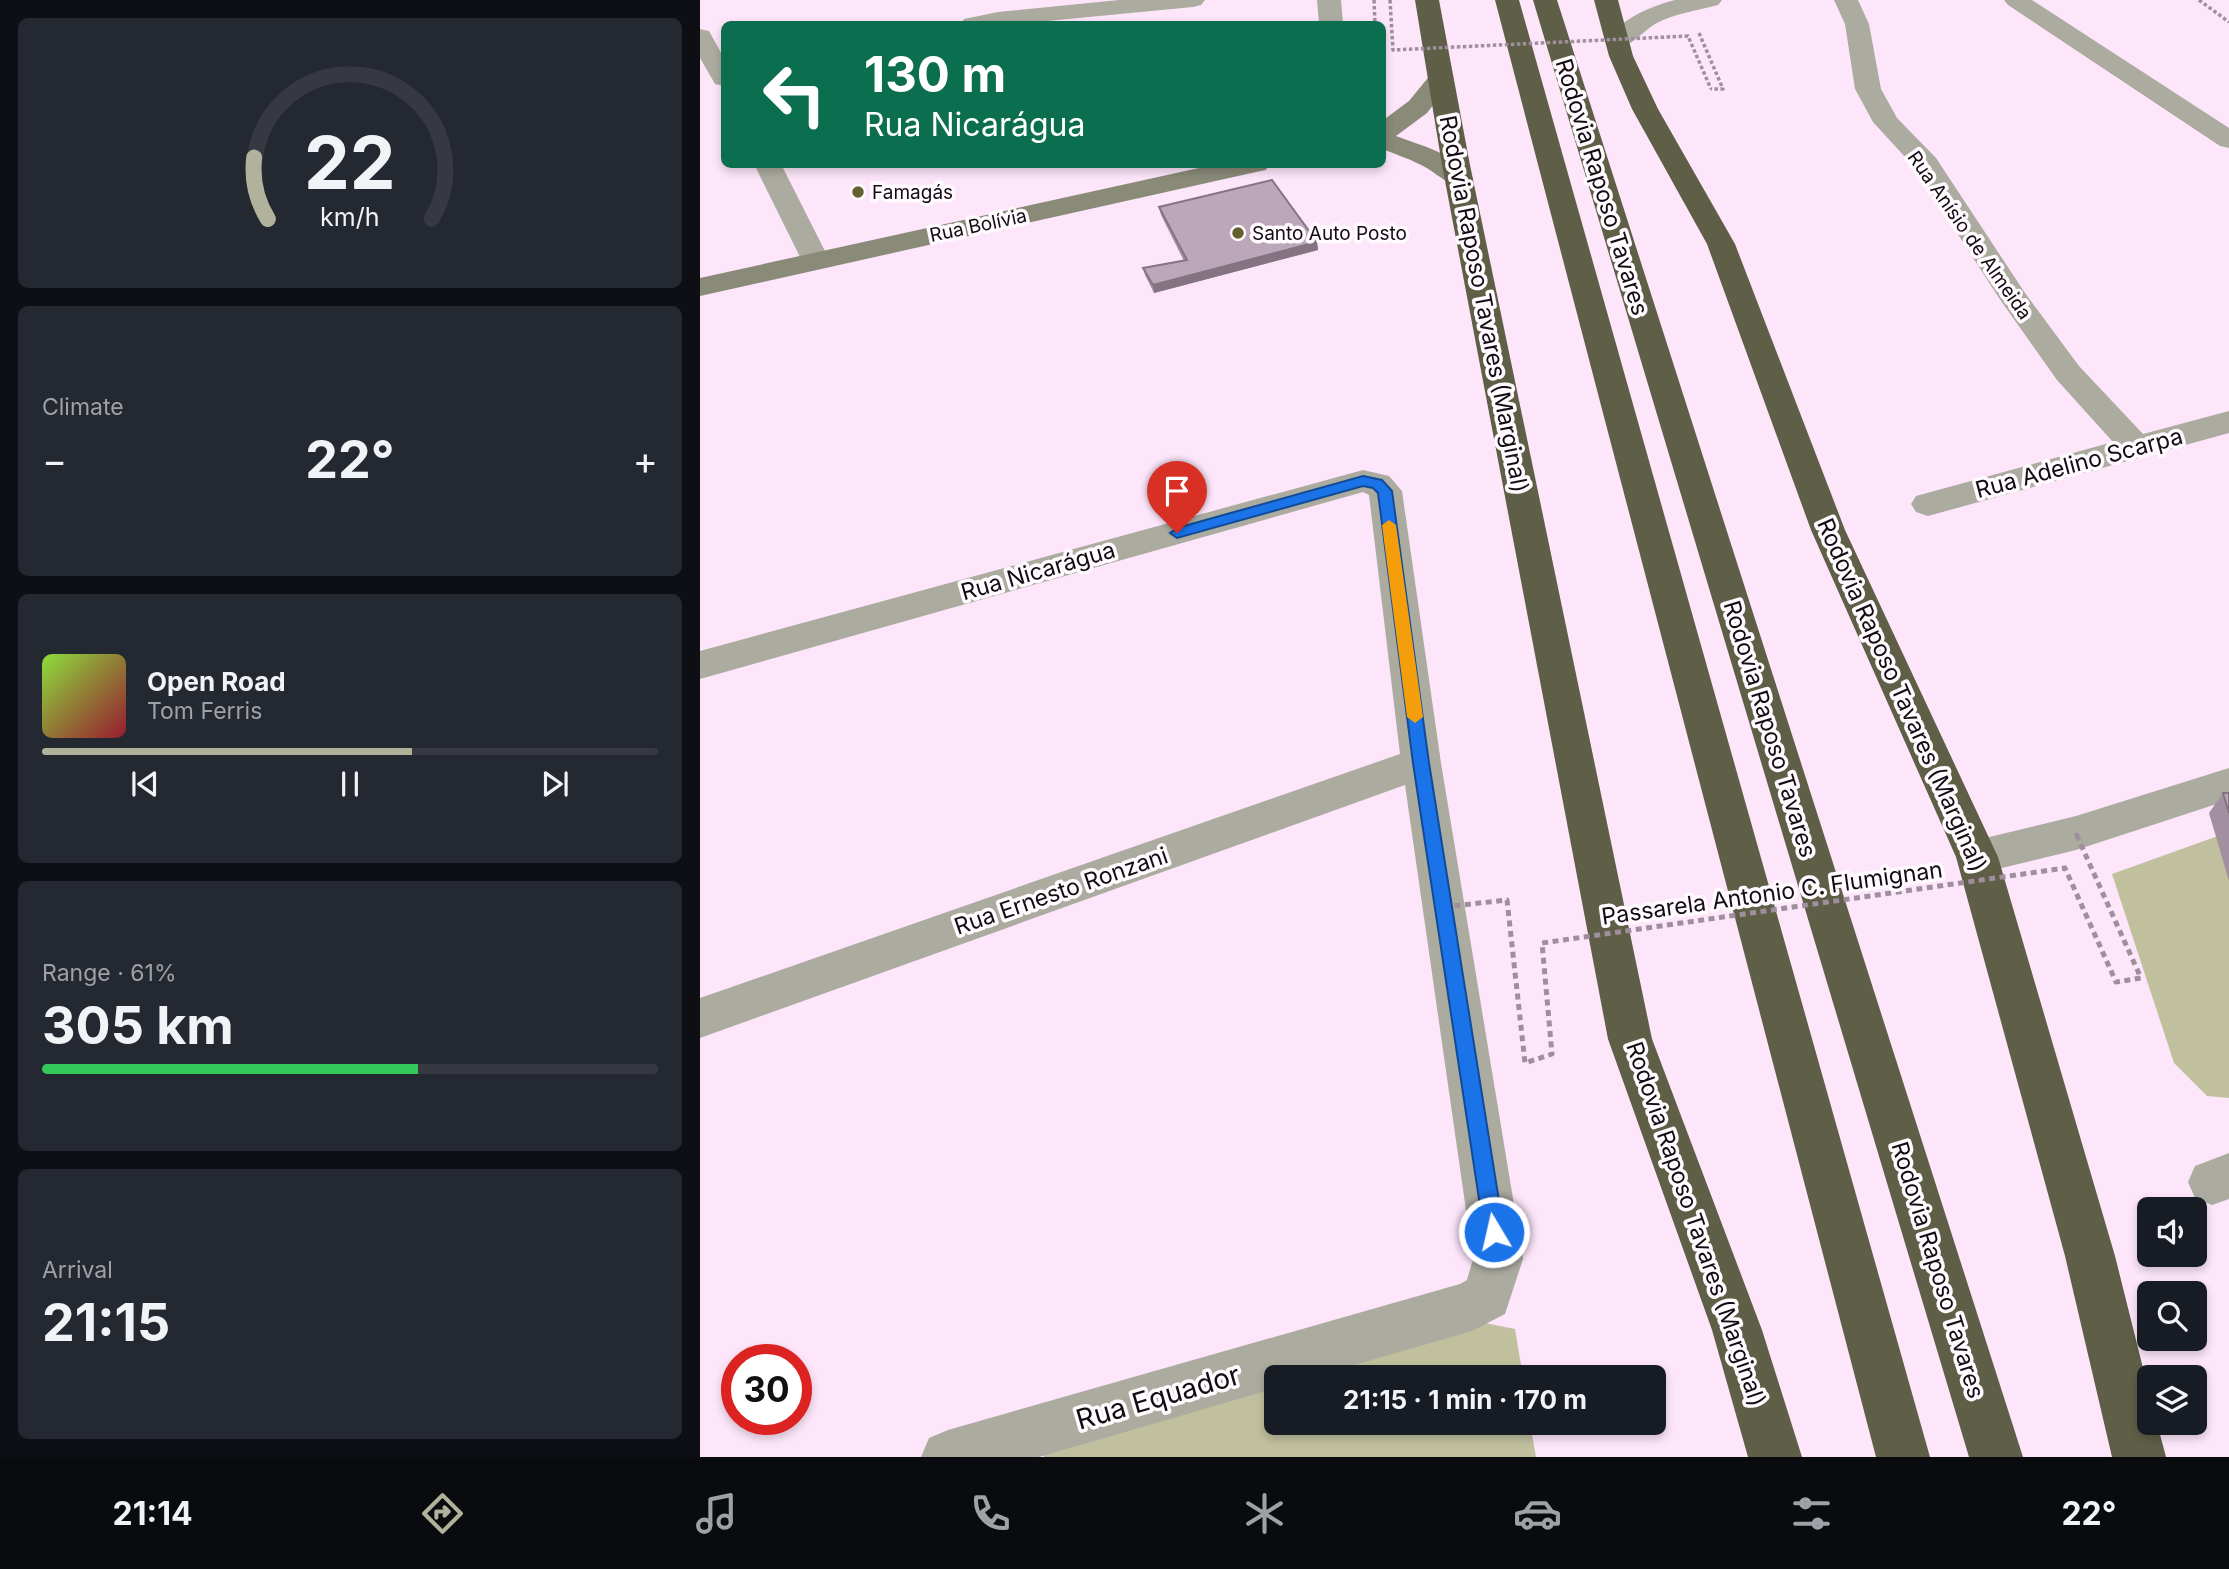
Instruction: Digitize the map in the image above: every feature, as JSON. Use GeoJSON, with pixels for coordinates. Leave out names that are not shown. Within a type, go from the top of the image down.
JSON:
{"type":"FeatureCollection","features":[{"type":"Feature","properties":{"kind":"highway","name":"Rodovia Raposo Tavares (Marginal)"},"geometry":{"type":"LineString","coordinates":[[1427,0],[1458,178],[1630,1039],[1737,1330],[1775,1457]]}},
{"type":"Feature","properties":{"kind":"highway","name":"Rodovia Raposo Tavares"},"geometry":{"type":"LineString","coordinates":[[1507,0],[1903,1457]]}},
{"type":"Feature","properties":{"kind":"highway","name":"Rodovia Raposo Tavares"},"geometry":{"type":"LineString","coordinates":[[1545,0],[1996,1457]]}},
{"type":"Feature","properties":{"kind":"highway","name":"Rodovia Raposo Tavares (Marginal)"},"geometry":{"type":"LineString","coordinates":[[1606,0],[1617,42],[1645,109],[1721,244],[1828,530],[1977,857],[2090,1256],[2138,1457]]}},
{"type":"Feature","properties":{"kind":"street"},"geometry":{"type":"LineString","coordinates":[[988,21],[1193,0]]}},
{"type":"Feature","properties":{"kind":"street"},"geometry":{"type":"LineString","coordinates":[[1329,0],[1331,21]]}},
{"type":"Feature","properties":{"kind":"street"},"geometry":{"type":"LineString","coordinates":[[1653,0],[1698,2]]}},
{"type":"Feature","properties":{"kind":"street","name":"Rua Anísio de Almeida"},"geometry":{"type":"LineString","coordinates":[[1846,0],[1857,24],[1868,89],[1886,122],[1926,164],[2014,298],[2068,373],[2137,448]]}},
{"type":"Feature","properties":{"kind":"street"},"geometry":{"type":"LineString","coordinates":[[2016,0],[2229,140]]}},
{"type":"Feature","properties":{"kind":"street"},"geometry":{"type":"LineString","coordinates":[[1617,42],[1647,17],[1698,2]]}},
{"type":"Feature","properties":{"kind":"street"},"geometry":{"type":"LineString","coordinates":[[700,36],[721,75]]}},
{"type":"Feature","properties":{"kind":"street"},"geometry":{"type":"LineString","coordinates":[[1386,131],[1419,107],[1440,79]]}},
{"type":"Feature","properties":{"kind":"street"},"geometry":{"type":"LineString","coordinates":[[700,88],[721,82]]}},
{"type":"Feature","properties":{"kind":"street"},"geometry":{"type":"LineString","coordinates":[[1386,142],[1432,159],[1458,178]]}},
{"type":"Feature","properties":{"kind":"street"},"geometry":{"type":"LineString","coordinates":[[769,168],[815,261]]}},
{"type":"Feature","properties":{"kind":"street","name":"Rua Bolívia"},"geometry":{"type":"LineString","coordinates":[[700,286],[1238,168]]}},
{"type":"Feature","properties":{"kind":"street","name":"Rua Adelino Scarpa"},"geometry":{"type":"LineString","coordinates":[[1928,504],[2229,422]]}},
{"type":"Feature","properties":{"kind":"street","name":"Rua Nicarágua"},"geometry":{"type":"LineString","coordinates":[[700,665],[1363,481],[1377,484],[1385,491],[1421,763]]}},
{"type":"Feature","properties":{"kind":"street"},"geometry":{"type":"LineString","coordinates":[[1421,763],[1444,907]]}},
{"type":"Feature","properties":{"kind":"street","name":"Rua Ernesto Ronzani"},"geometry":{"type":"LineString","coordinates":[[700,1018],[1421,763]]}},
{"type":"Feature","properties":{"kind":"street"},"geometry":{"type":"LineString","coordinates":[[1977,857],[2076,833],[2229,785]]}},
{"type":"Feature","properties":{"kind":"street","name":"Rua Equador"},"geometry":{"type":"LineString","coordinates":[[948,1457],[1472,1306],[1487,1296],[1499,1259],[1444,907]]}},
{"type":"Feature","properties":{"kind":"path"},"geometry":{"type":"LineString","coordinates":[[1374,0],[1374,21]]}},
{"type":"Feature","properties":{"kind":"path"},"geometry":{"type":"LineString","coordinates":[[1390,0],[1393,50],[1688,36],[1711,89],[1723,89],[1697,28]]}},
{"type":"Feature","properties":{"kind":"path"},"geometry":{"type":"LineString","coordinates":[[2199,0],[2229,22]]}},
{"type":"Feature","properties":{"kind":"path","name":"Passarela Antonio C. Flumignan"},"geometry":{"type":"LineString","coordinates":[[1444,907],[1507,900],[1525,1063],[1552,1055],[1542,943],[2065,868],[2116,982],[2141,978],[2076,833]]}},
{"type":"Feature","properties":{"kind":"green space"},"geometry":{"type":"Polygon","coordinates":[[[2229,832],[2229,1098],[2207,1096],[2174,1063],[2112,874],[2229,832]]]}},
{"type":"Feature","properties":{"kind":"green space"},"geometry":{"type":"Polygon","coordinates":[[[1465,1319],[1515,1329],[1521,1365],[1317,1365],[1465,1319]]]}},
{"type":"Feature","properties":{"kind":"green space"},"geometry":{"type":"Polygon","coordinates":[[[1264,1382],[1264,1435],[1532,1435],[1536,1457],[1044,1457],[1044,1450],[1264,1382]]]}},
{"type":"Feature","properties":{"kind":"building","name":"Santo Auto Posto"},"geometry":{"type":"Polygon","coordinates":[[[1272,180],[1317,242],[1153,285],[1143,268],[1187,260],[1159,207],[1272,180]]]}},
{"type":"Feature","properties":{"kind":"building"},"geometry":{"type":"Polygon","coordinates":[[[2223,793],[2229,793],[2229,813],[2223,793]]]}},
{"type":"Feature","properties":{"kind":"slow traffic"},"geometry":{"type":"LineString","coordinates":[[1389,525],[1415,717]]}},
{"type":"Feature","properties":{"kind":"place","name":"Famagás"},"geometry":{"type":"Point","coordinates":[858,192]}},
{"type":"Feature","properties":{"kind":"place","name":"Santo Auto Posto"},"geometry":{"type":"Point","coordinates":[1238,233]}},
{"type":"Feature","properties":{"kind":"route"},"geometry":{"type":"LineString","coordinates":[[1177,533],[1363,481],[1377,484],[1385,491],[1421,763],[1494,1232]]}}]}
